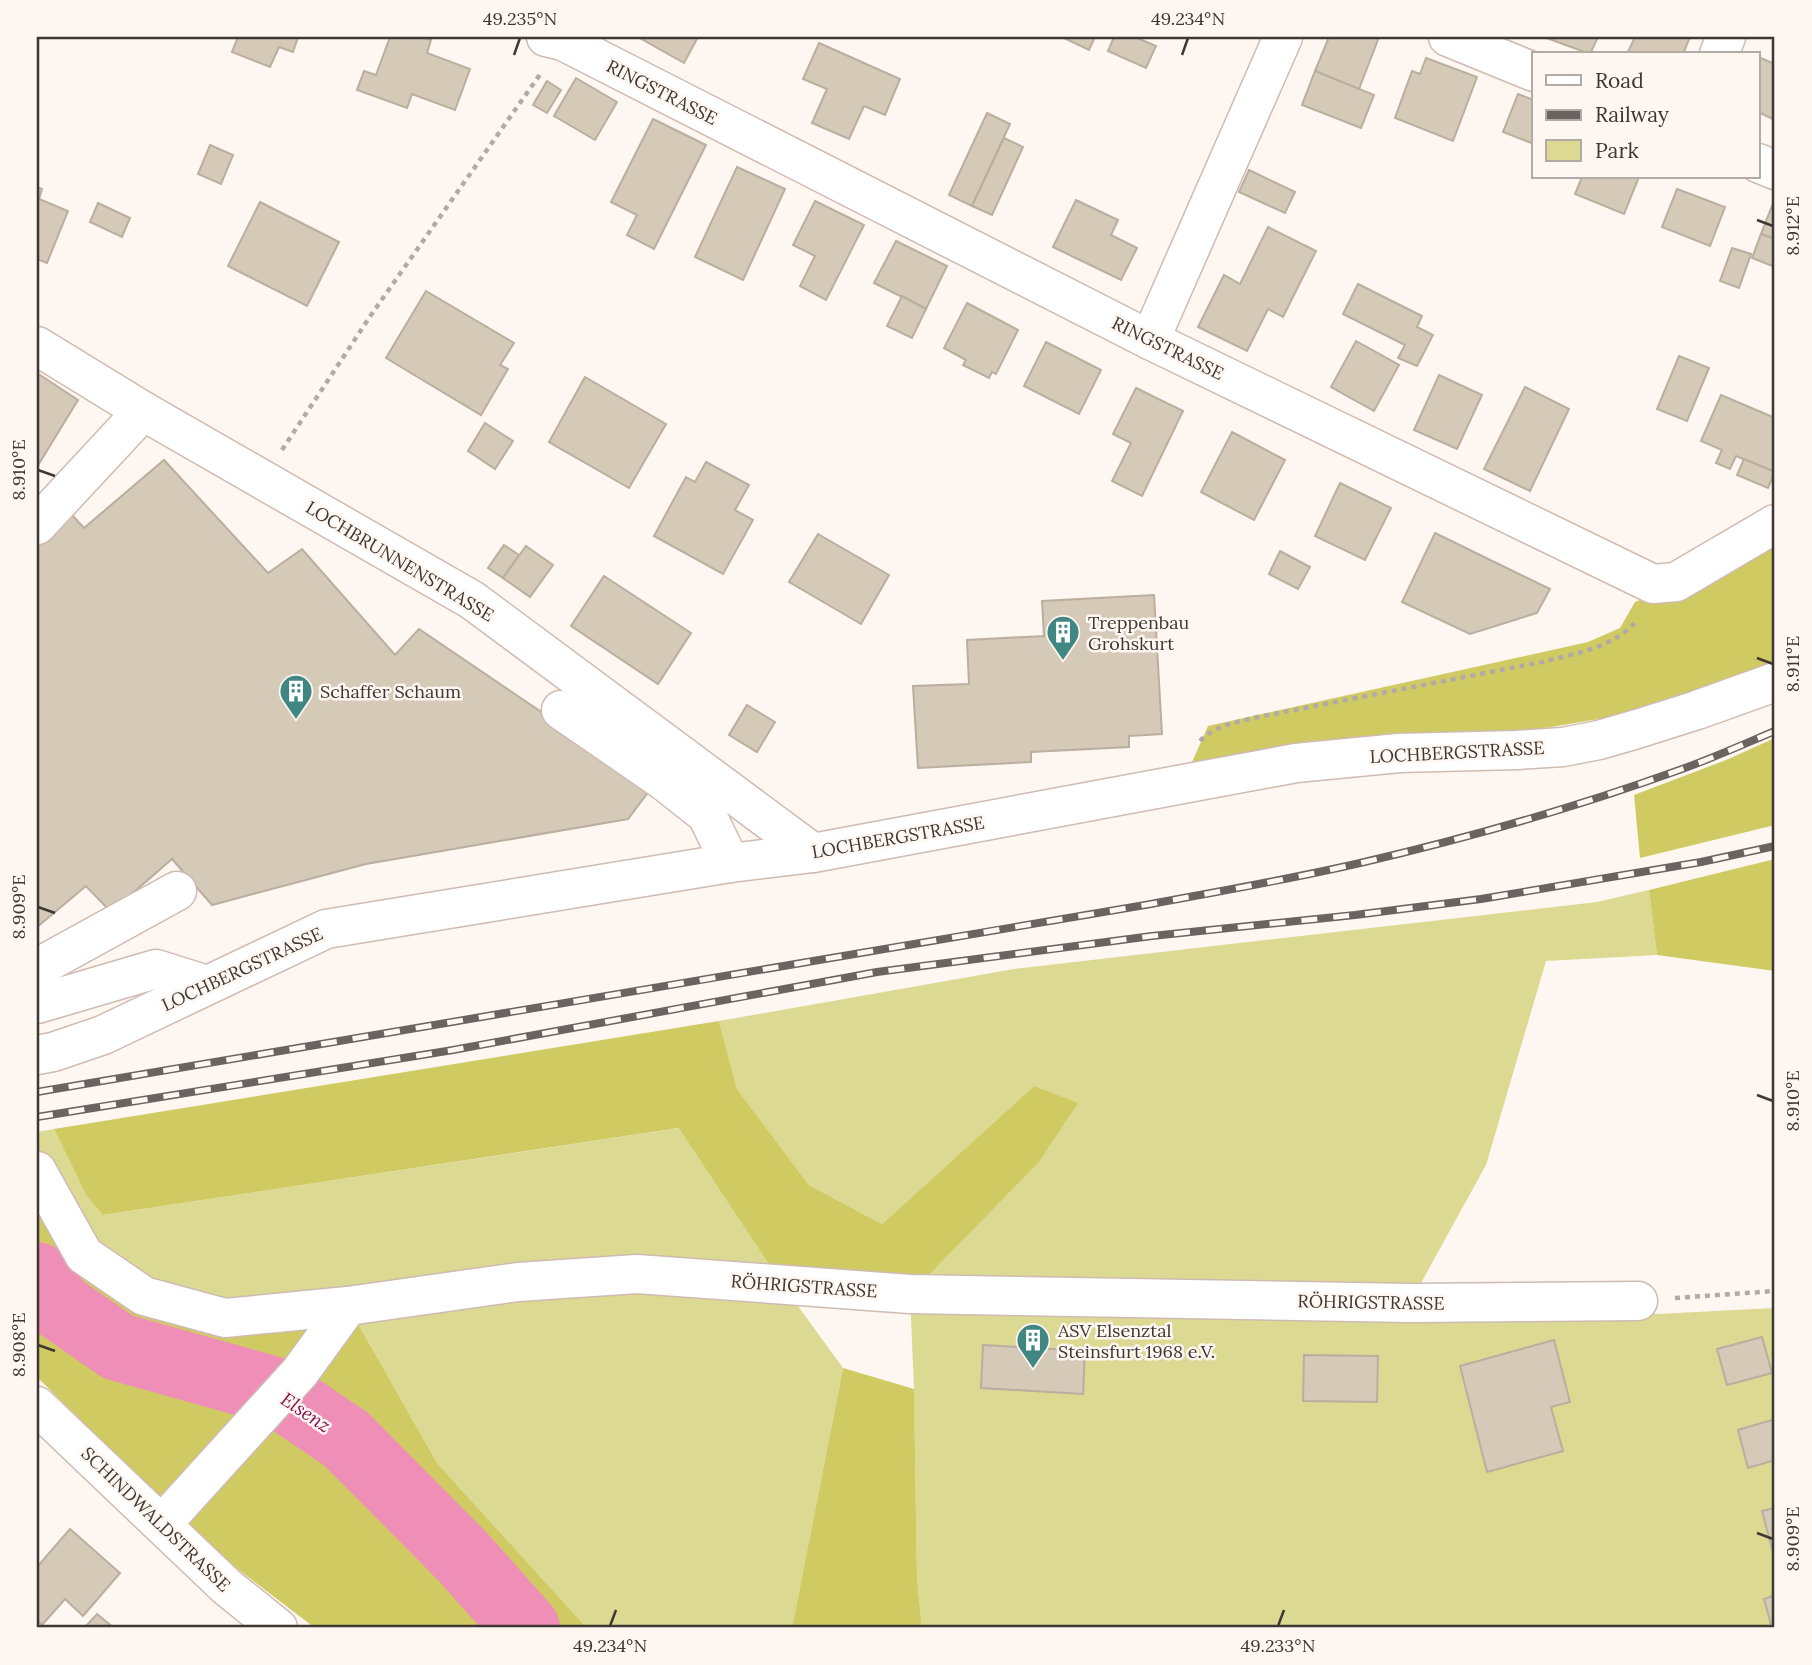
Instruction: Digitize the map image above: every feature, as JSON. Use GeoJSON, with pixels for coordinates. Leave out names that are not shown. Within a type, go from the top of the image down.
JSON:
{"type":"FeatureCollection","features":[{"type":"Feature","properties":{"kind":"street"},"geometry":{"type":"LineString","coordinates":[[1150,340],[1283,37]]}},
{"type":"Feature","properties":{"kind":"street"},"geometry":{"type":"LineString","coordinates":[[1448,37],[1532,71]]}},
{"type":"Feature","properties":{"kind":"street","name":"RINGSTRASSE"},"geometry":{"type":"LineString","coordinates":[[558,38],[1150,340],[1653,584]]}},
{"type":"Feature","properties":{"kind":"street","name":"LOCHBRUNNENSTRASSE"},"geometry":{"type":"LineString","coordinates":[[37,346],[144,411],[472,600],[813,853]]}},
{"type":"Feature","properties":{"kind":"street"},"geometry":{"type":"LineString","coordinates":[[37,525],[144,411]]}},
{"type":"Feature","properties":{"kind":"street"},"geometry":{"type":"LineString","coordinates":[[1653,584],[1676,582],[1775,524]]}},
{"type":"Feature","properties":{"kind":"street","name":"LOCHBERGSTRASSE"},"geometry":{"type":"LineString","coordinates":[[45,1053],[103,1035],[326,929],[730,863],[813,853],[1296,763],[1399,753],[1563,747],[1637,729],[1775,682]]}},
{"type":"Feature","properties":{"kind":"street"},"geometry":{"type":"LineString","coordinates":[[561,710],[664,781],[707,815],[730,863]]}},
{"type":"Feature","properties":{"kind":"street"},"geometry":{"type":"LineString","coordinates":[[37,968],[177,891]]}},
{"type":"Feature","properties":{"kind":"street"},"geometry":{"type":"LineString","coordinates":[[37,1004],[156,969],[207,985]]}},
{"type":"Feature","properties":{"kind":"street","name":"RÖHRIGSTRASSE"},"geometry":{"type":"LineString","coordinates":[[37,1171],[84,1255],[144,1296],[225,1318],[348,1306],[518,1282],[637,1274],[910,1294],[1410,1303],[1638,1301]]}},
{"type":"Feature","properties":{"kind":"street"},"geometry":{"type":"LineString","coordinates":[[162,1524],[300,1372],[348,1306]]}},
{"type":"Feature","properties":{"kind":"street","name":"SCHINDWALDSTRASSE"},"geometry":{"type":"LineString","coordinates":[[37,1406],[227,1587],[278,1628]]}},
{"type":"Feature","properties":{"kind":"path"},"geometry":{"type":"LineString","coordinates":[[263,480],[558,38]]}},
{"type":"Feature","properties":{"kind":"path"},"geometry":{"type":"LineString","coordinates":[[1167,787],[1178,764],[1206,735],[1219,727],[1253,718],[1542,662],[1610,642],[1629,630],[1642,614],[1653,584]]}},
{"type":"Feature","properties":{"kind":"path"},"geometry":{"type":"LineString","coordinates":[[1638,1301],[1775,1292]]}},
{"type":"Feature","properties":{"kind":"green space"},"geometry":{"type":"Polygon","coordinates":[[[1649,890],[1657,955],[1546,961],[1486,1165],[1410,1303],[1594,1306],[1658,1314],[1775,1308],[1775,1628],[922,1628],[917,1578],[910,1294],[1034,1086],[882,1224],[809,1185],[737,1089],[719,1021],[1014,969],[1597,902],[1649,890]]]}},
{"type":"Feature","properties":{"kind":"green space"},"geometry":{"type":"Polygon","coordinates":[[[680,1128],[782,1284],[843,1368],[792,1628],[587,1628],[437,1463],[348,1306],[144,1296],[37,1171],[37,1132],[54,1129],[86,1195],[104,1215],[680,1128]]]}},
{"type":"Feature","properties":{"kind":"shaded area"},"geometry":{"type":"Polygon","coordinates":[[[1775,538],[1775,663],[1733,682],[1639,712],[1522,732],[1189,769],[1208,726],[1588,642],[1620,628],[1635,602],[1738,560],[1775,538]]]}},
{"type":"Feature","properties":{"kind":"shaded area"},"geometry":{"type":"Polygon","coordinates":[[[1775,738],[1775,825],[1640,858],[1634,795],[1775,738]]]}},
{"type":"Feature","properties":{"kind":"shaded area"},"geometry":{"type":"Polygon","coordinates":[[[1775,859],[1775,971],[1657,955],[1649,890],[1775,859]]]}},
{"type":"Feature","properties":{"kind":"shaded area"},"geometry":{"type":"Polygon","coordinates":[[[719,1021],[737,1089],[809,1185],[882,1224],[1034,1086],[1078,1103],[1038,1163],[910,1294],[782,1284],[679,1128],[103,1215],[86,1195],[54,1129],[719,1021]]]}},
{"type":"Feature","properties":{"kind":"shaded area"},"geometry":{"type":"Polygon","coordinates":[[[37,1171],[144,1296],[348,1306],[437,1463],[587,1628],[315,1628],[214,1551],[37,1377],[37,1171]]]}},
{"type":"Feature","properties":{"kind":"shaded area"},"geometry":{"type":"Polygon","coordinates":[[[843,1368],[914,1389],[917,1578],[922,1628],[792,1628],[843,1368]]]}},
{"type":"Feature","properties":{"kind":"building"},"geometry":{"type":"Polygon","coordinates":[[[238,37],[298,37],[293,52],[279,47],[270,67],[232,52],[238,37]]]}},
{"type":"Feature","properties":{"kind":"building"},"geometry":{"type":"Polygon","coordinates":[[[390,37],[422,37],[431,40],[427,53],[470,69],[455,110],[412,94],[407,108],[357,90],[364,71],[376,75],[390,37]]]}},
{"type":"Feature","properties":{"kind":"building"},"geometry":{"type":"Polygon","coordinates":[[[638,37],[698,37],[684,63],[638,37]]]}},
{"type":"Feature","properties":{"kind":"building"},"geometry":{"type":"Polygon","coordinates":[[[1062,37],[1095,37],[1089,50],[1062,37]]]}},
{"type":"Feature","properties":{"kind":"building"},"geometry":{"type":"Polygon","coordinates":[[[1114,37],[1135,37],[1156,46],[1146,68],[1108,51],[1114,37]]]}},
{"type":"Feature","properties":{"kind":"building"},"geometry":{"type":"Polygon","coordinates":[[[1329,37],[1379,37],[1359,89],[1315,71],[1329,37]]]}},
{"type":"Feature","properties":{"kind":"building"},"geometry":{"type":"Polygon","coordinates":[[[1544,37],[1598,37],[1591,52],[1544,37]]]}},
{"type":"Feature","properties":{"kind":"building"},"geometry":{"type":"Polygon","coordinates":[[[1635,37],[1690,37],[1684,52],[1628,52],[1635,37]]]}},
{"type":"Feature","properties":{"kind":"building"},"geometry":{"type":"Polygon","coordinates":[[[819,43],[900,79],[885,115],[864,106],[849,139],[812,123],[827,89],[803,79],[819,43]]]}},
{"type":"Feature","properties":{"kind":"building"},"geometry":{"type":"Polygon","coordinates":[[[1759,57],[1775,64],[1775,120],[1759,112],[1759,57]]]}},
{"type":"Feature","properties":{"kind":"building"},"geometry":{"type":"Polygon","coordinates":[[[1426,58],[1477,77],[1453,141],[1395,118],[1412,71],[1420,74],[1426,58]]]}},
{"type":"Feature","properties":{"kind":"building"},"geometry":{"type":"Polygon","coordinates":[[[1315,71],[1374,95],[1361,128],[1302,105],[1315,71]]]}},
{"type":"Feature","properties":{"kind":"building"},"geometry":{"type":"Polygon","coordinates":[[[576,78],[617,102],[595,140],[554,116],[576,78]]]}},
{"type":"Feature","properties":{"kind":"building"},"geometry":{"type":"Polygon","coordinates":[[[547,81],[561,90],[547,113],[533,105],[547,81]]]}},
{"type":"Feature","properties":{"kind":"building"},"geometry":{"type":"Polygon","coordinates":[[[1518,94],[1532,99],[1532,143],[1503,132],[1518,94]]]}},
{"type":"Feature","properties":{"kind":"building"},"geometry":{"type":"Polygon","coordinates":[[[987,113],[1010,124],[972,206],[949,195],[987,113]]]}},
{"type":"Feature","properties":{"kind":"building"},"geometry":{"type":"Polygon","coordinates":[[[653,119],[706,145],[654,249],[627,235],[637,215],[611,202],[653,119]]]}},
{"type":"Feature","properties":{"kind":"building"},"geometry":{"type":"Polygon","coordinates":[[[1004,138],[1023,147],[992,215],[972,206],[1004,138]]]}},
{"type":"Feature","properties":{"kind":"building"},"geometry":{"type":"Polygon","coordinates":[[[210,145],[233,155],[221,184],[198,174],[210,145]]]}},
{"type":"Feature","properties":{"kind":"building"},"geometry":{"type":"Polygon","coordinates":[[[737,167],[785,189],[743,280],[695,257],[737,167]]]}},
{"type":"Feature","properties":{"kind":"building"},"geometry":{"type":"Polygon","coordinates":[[[1249,170],[1295,192],[1285,213],[1239,192],[1249,170]]]}},
{"type":"Feature","properties":{"kind":"building"},"geometry":{"type":"Polygon","coordinates":[[[1582,178],[1639,178],[1624,214],[1575,194],[1582,178]]]}},
{"type":"Feature","properties":{"kind":"building"},"geometry":{"type":"Polygon","coordinates":[[[37,187],[42,189],[39,199],[68,211],[47,263],[37,259],[37,187]]]}},
{"type":"Feature","properties":{"kind":"building"},"geometry":{"type":"Polygon","coordinates":[[[1677,189],[1725,207],[1710,246],[1662,227],[1677,189]]]}},
{"type":"Feature","properties":{"kind":"building"},"geometry":{"type":"Polygon","coordinates":[[[1775,198],[1775,239],[1761,234],[1775,198]]]}},
{"type":"Feature","properties":{"kind":"building"},"geometry":{"type":"Polygon","coordinates":[[[1076,200],[1118,220],[1111,235],[1137,248],[1121,280],[1053,247],[1076,200]]]}},
{"type":"Feature","properties":{"kind":"building"},"geometry":{"type":"Polygon","coordinates":[[[815,201],[864,225],[826,300],[800,286],[815,256],[793,245],[815,201]]]}},
{"type":"Feature","properties":{"kind":"building"},"geometry":{"type":"Polygon","coordinates":[[[260,202],[339,242],[307,306],[228,266],[260,202]]]}},
{"type":"Feature","properties":{"kind":"building"},"geometry":{"type":"Polygon","coordinates":[[[98,203],[130,218],[122,237],[90,222],[98,203]]]}},
{"type":"Feature","properties":{"kind":"building"},"geometry":{"type":"Polygon","coordinates":[[[1268,227],[1316,251],[1283,317],[1268,309],[1247,351],[1198,327],[1224,275],[1240,284],[1268,227]]]}},
{"type":"Feature","properties":{"kind":"building"},"geometry":{"type":"Polygon","coordinates":[[[1761,234],[1775,239],[1775,267],[1752,258],[1761,234]]]}},
{"type":"Feature","properties":{"kind":"building"},"geometry":{"type":"Polygon","coordinates":[[[896,241],[947,266],[926,309],[874,283],[896,241]]]}},
{"type":"Feature","properties":{"kind":"building"},"geometry":{"type":"Polygon","coordinates":[[[1732,248],[1751,254],[1739,288],[1720,281],[1732,248]]]}},
{"type":"Feature","properties":{"kind":"building"},"geometry":{"type":"Polygon","coordinates":[[[1358,284],[1422,316],[1417,327],[1433,335],[1417,366],[1398,358],[1405,345],[1343,314],[1358,284]]]}},
{"type":"Feature","properties":{"kind":"building"},"geometry":{"type":"Polygon","coordinates":[[[426,291],[514,343],[500,365],[508,369],[481,415],[386,358],[426,291]]]}},
{"type":"Feature","properties":{"kind":"building"},"geometry":{"type":"Polygon","coordinates":[[[902,296],[926,309],[912,338],[887,326],[902,296]]]}},
{"type":"Feature","properties":{"kind":"building"},"geometry":{"type":"Polygon","coordinates":[[[967,303],[1018,330],[996,374],[992,372],[989,378],[963,365],[966,360],[944,348],[967,303]]]}},
{"type":"Feature","properties":{"kind":"building"},"geometry":{"type":"Polygon","coordinates":[[[1356,341],[1399,365],[1374,411],[1331,387],[1356,341]]]}},
{"type":"Feature","properties":{"kind":"building"},"geometry":{"type":"Polygon","coordinates":[[[1046,342],[1101,370],[1079,414],[1024,386],[1046,342]]]}},
{"type":"Feature","properties":{"kind":"building"},"geometry":{"type":"Polygon","coordinates":[[[1679,356],[1709,368],[1687,421],[1657,409],[1679,356]]]}},
{"type":"Feature","properties":{"kind":"building"},"geometry":{"type":"Polygon","coordinates":[[[37,373],[78,400],[37,467],[37,373]]]}},
{"type":"Feature","properties":{"kind":"building"},"geometry":{"type":"Polygon","coordinates":[[[1439,375],[1482,395],[1457,449],[1414,430],[1439,375]]]}},
{"type":"Feature","properties":{"kind":"building"},"geometry":{"type":"Polygon","coordinates":[[[585,377],[666,424],[629,488],[549,442],[585,377]]]}},
{"type":"Feature","properties":{"kind":"building"},"geometry":{"type":"Polygon","coordinates":[[[1525,387],[1569,409],[1530,491],[1484,469],[1525,387]]]}},
{"type":"Feature","properties":{"kind":"building"},"geometry":{"type":"Polygon","coordinates":[[[1136,388],[1183,411],[1142,496],[1112,481],[1131,443],[1113,434],[1136,388]]]}},
{"type":"Feature","properties":{"kind":"building"},"geometry":{"type":"Polygon","coordinates":[[[1721,395],[1775,418],[1775,472],[1736,456],[1730,469],[1716,463],[1722,450],[1701,441],[1721,395]]]}},
{"type":"Feature","properties":{"kind":"building"},"geometry":{"type":"Polygon","coordinates":[[[485,423],[513,441],[495,469],[468,451],[485,423]]]}},
{"type":"Feature","properties":{"kind":"building"},"geometry":{"type":"Polygon","coordinates":[[[1232,432],[1285,460],[1254,520],[1201,492],[1232,432]]]}},
{"type":"Feature","properties":{"kind":"building"},"geometry":{"type":"Polygon","coordinates":[[[1744,459],[1775,472],[1768,488],[1737,475],[1744,459]]]}},
{"type":"Feature","properties":{"kind":"building","name":"Schaffer Schaum"},"geometry":{"type":"Polygon","coordinates":[[[164,460],[268,573],[302,549],[395,655],[419,629],[652,787],[628,819],[366,864],[212,905],[172,859],[111,912],[86,886],[37,927],[37,547],[72,515],[84,528],[164,460]]]}},
{"type":"Feature","properties":{"kind":"building"},"geometry":{"type":"Polygon","coordinates":[[[706,462],[749,485],[735,510],[753,520],[723,574],[654,536],[686,477],[695,482],[706,462]]]}},
{"type":"Feature","properties":{"kind":"building"},"geometry":{"type":"Polygon","coordinates":[[[1340,483],[1391,508],[1365,560],[1315,536],[1340,483]]]}},
{"type":"Feature","properties":{"kind":"building"},"geometry":{"type":"Polygon","coordinates":[[[1435,533],[1550,589],[1537,613],[1470,634],[1402,602],[1435,533]]]}},
{"type":"Feature","properties":{"kind":"building"},"geometry":{"type":"Polygon","coordinates":[[[818,534],[889,575],[861,624],[789,582],[818,534]]]}},
{"type":"Feature","properties":{"kind":"building"},"geometry":{"type":"Polygon","coordinates":[[[504,545],[519,555],[503,578],[488,568],[504,545]]]}},
{"type":"Feature","properties":{"kind":"building"},"geometry":{"type":"Polygon","coordinates":[[[526,546],[553,565],[530,597],[503,578],[526,546]]]}},
{"type":"Feature","properties":{"kind":"building"},"geometry":{"type":"Polygon","coordinates":[[[1280,551],[1310,567],[1298,589],[1269,574],[1280,551]]]}},
{"type":"Feature","properties":{"kind":"building"},"geometry":{"type":"Polygon","coordinates":[[[604,576],[691,633],[658,684],[571,626],[604,576]]]}},
{"type":"Feature","properties":{"kind":"building","name":"Treppenbau Grohskurt"},"geometry":{"type":"Polygon","coordinates":[[[1154,595],[1162,734],[1129,736],[1129,747],[1031,752],[1031,762],[918,768],[913,686],[969,684],[967,640],[1044,636],[1042,601],[1154,595]]]}},
{"type":"Feature","properties":{"kind":"building"},"geometry":{"type":"Polygon","coordinates":[[[747,705],[775,722],[757,752],[729,735],[747,705]]]}},
{"type":"Feature","properties":{"kind":"building"},"geometry":{"type":"Polygon","coordinates":[[[1762,1337],[1772,1373],[1727,1385],[1717,1349],[1762,1337]]]}},
{"type":"Feature","properties":{"kind":"building"},"geometry":{"type":"Polygon","coordinates":[[[1554,1340],[1570,1402],[1551,1407],[1563,1451],[1487,1472],[1460,1366],[1554,1340]]]}},
{"type":"Feature","properties":{"kind":"building","name":"ASV Elsenztal Steinsfurt 1968 e.V."},"geometry":{"type":"Polygon","coordinates":[[[983,1345],[1085,1351],[1083,1394],[981,1388],[983,1345]]]}},
{"type":"Feature","properties":{"kind":"building"},"geometry":{"type":"Polygon","coordinates":[[[1304,1355],[1378,1356],[1377,1402],[1303,1401],[1304,1355]]]}},
{"type":"Feature","properties":{"kind":"building"},"geometry":{"type":"Polygon","coordinates":[[[1775,1419],[1775,1460],[1748,1468],[1738,1430],[1775,1419]]]}},
{"type":"Feature","properties":{"kind":"building"},"geometry":{"type":"Polygon","coordinates":[[[1775,1508],[1775,1548],[1772,1549],[1762,1511],[1775,1508]]]}},
{"type":"Feature","properties":{"kind":"building"},"geometry":{"type":"Polygon","coordinates":[[[70,1529],[120,1573],[83,1616],[65,1599],[42,1625],[37,1620],[37,1567],[70,1529]]]}},
{"type":"Feature","properties":{"kind":"building"},"geometry":{"type":"Polygon","coordinates":[[[1775,1595],[1775,1628],[1772,1628],[1764,1599],[1775,1595]]]}},
{"type":"Feature","properties":{"kind":"building"},"geometry":{"type":"Polygon","coordinates":[[[97,1614],[114,1628],[84,1628],[97,1614]]]}},
{"type":"Feature","properties":{"kind":"waterway","name":"Elsenz"},"geometry":{"type":"LineString","coordinates":[[37,1276],[59,1306],[118,1347],[275,1391],[346,1439],[463,1557],[526,1628]]}},
{"type":"Feature","properties":{"kind":"railway"},"geometry":{"type":"LineString","coordinates":[[37,1092],[1151,904],[1308,874],[1441,843],[1562,809],[1694,765],[1775,731]]}},
{"type":"Feature","properties":{"kind":"railway"},"geometry":{"type":"LineString","coordinates":[[37,1117],[453,1050],[877,972],[1152,936],[1481,899],[1701,862],[1775,846]]}},
{"type":"Feature","properties":{"kind":"place","name":"Treppenbau Grohskurt"},"geometry":{"type":"Point","coordinates":[1063,662]}},
{"type":"Feature","properties":{"kind":"place","name":"Schaffer Schaum"},"geometry":{"type":"Point","coordinates":[296,721]}},
{"type":"Feature","properties":{"kind":"place","name":"ASV Elsenztal Steinsfurt 1968 e.V."},"geometry":{"type":"Point","coordinates":[1033,1370]}}]}
